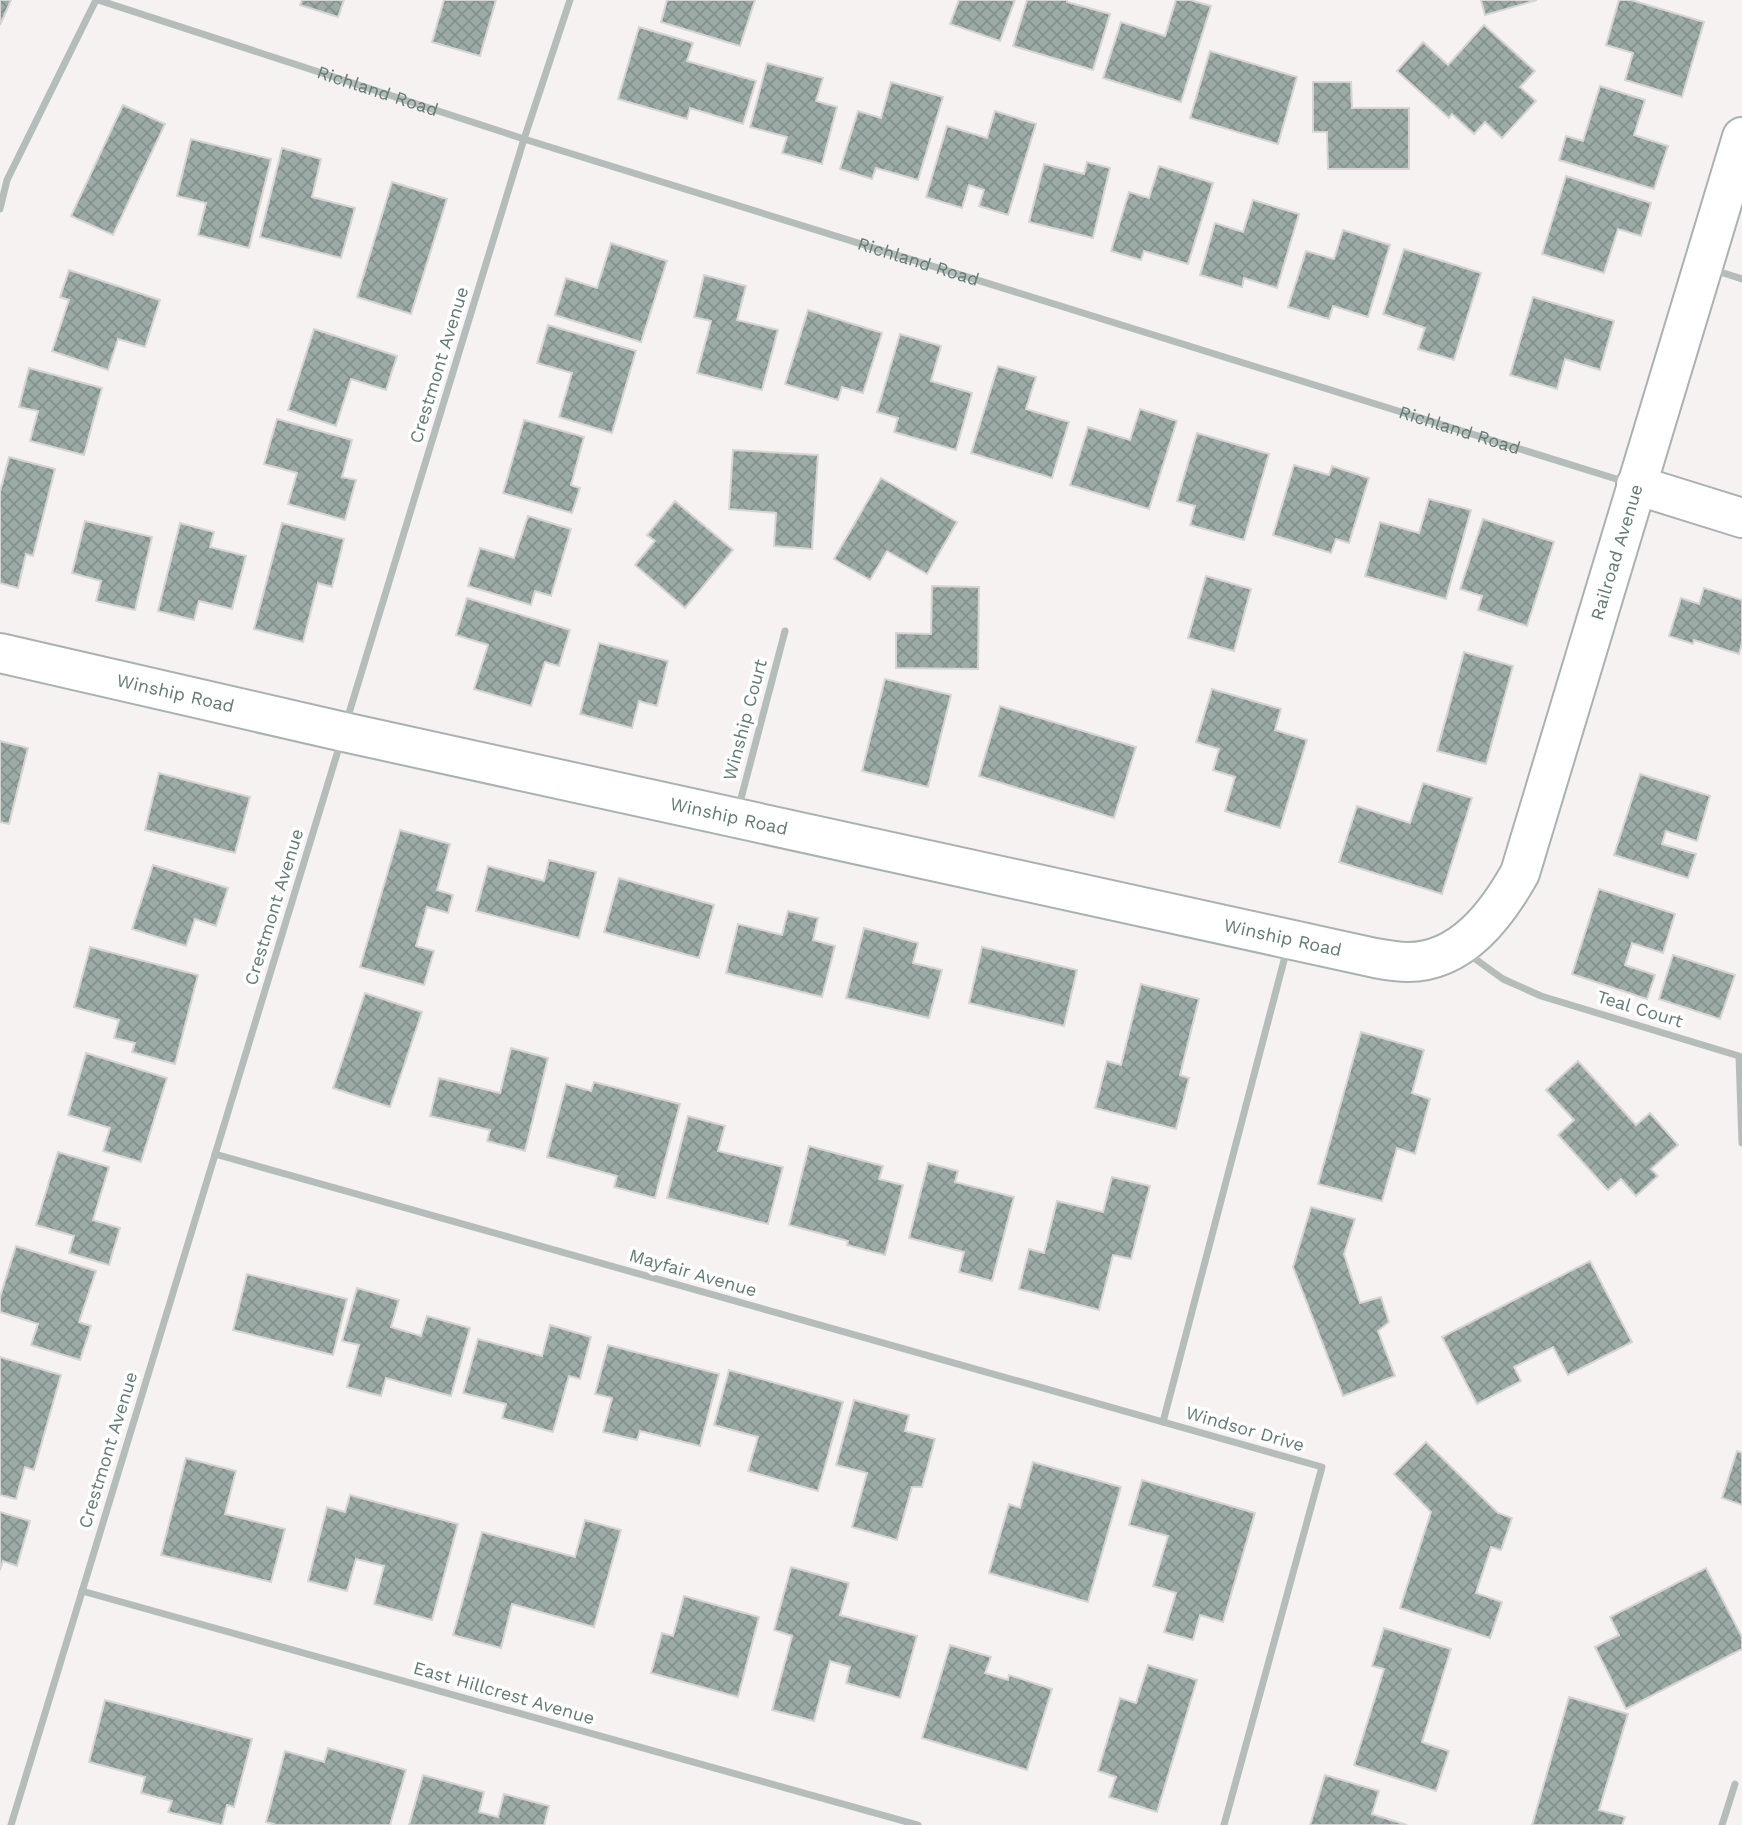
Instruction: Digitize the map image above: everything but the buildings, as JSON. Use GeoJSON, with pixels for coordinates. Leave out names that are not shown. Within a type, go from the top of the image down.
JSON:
{"type":"FeatureCollection","features":[{"type":"Feature","properties":{"kind":"street","name":"Richland Road"},"geometry":{"type":"LineString","coordinates":[[97,0],[524,139],[1742,518]]}},
{"type":"Feature","properties":{"kind":"street"},"geometry":{"type":"LineString","coordinates":[[0,209],[7,180],[97,0]]}},
{"type":"Feature","properties":{"kind":"street","name":"Crestmont Avenue"},"geometry":{"type":"LineString","coordinates":[[11,1825],[524,139],[570,0]]}},
{"type":"Feature","properties":{"kind":"street","name":"Railroad Avenue"},"geometry":{"type":"LineString","coordinates":[[1458,946],[1474,936],[1502,905],[1520,873],[1742,137]]}},
{"type":"Feature","properties":{"kind":"street"},"geometry":{"type":"LineString","coordinates":[[1703,266],[1742,279]]}},
{"type":"Feature","properties":{"kind":"street","name":"Winship Court"},"geometry":{"type":"LineString","coordinates":[[736,817],[785,631]]}},
{"type":"Feature","properties":{"kind":"street","name":"Winship Road"},"geometry":{"type":"LineString","coordinates":[[0,653],[344,732],[1375,958],[1410,962],[1436,957],[1458,946]]}},
{"type":"Feature","properties":{"kind":"street","name":"Windsor Drive"},"geometry":{"type":"LineString","coordinates":[[1224,1825],[1322,1467],[1163,1422],[1290,939]]}},
{"type":"Feature","properties":{"kind":"street","name":"Teal Court"},"geometry":{"type":"LineString","coordinates":[[1458,946],[1503,979],[1541,996],[1739,1056],[1742,1143]]}},
{"type":"Feature","properties":{"kind":"street","name":"Mayfair Avenue"},"geometry":{"type":"LineString","coordinates":[[215,1154],[1163,1422]]}},
{"type":"Feature","properties":{"kind":"street","name":"East Hillcrest Avenue"},"geometry":{"type":"LineString","coordinates":[[82,1591],[918,1825]]}},
{"type":"Feature","properties":{"kind":"street"},"geometry":{"type":"LineString","coordinates":[[1722,1825],[1735,1784]]}}]}
